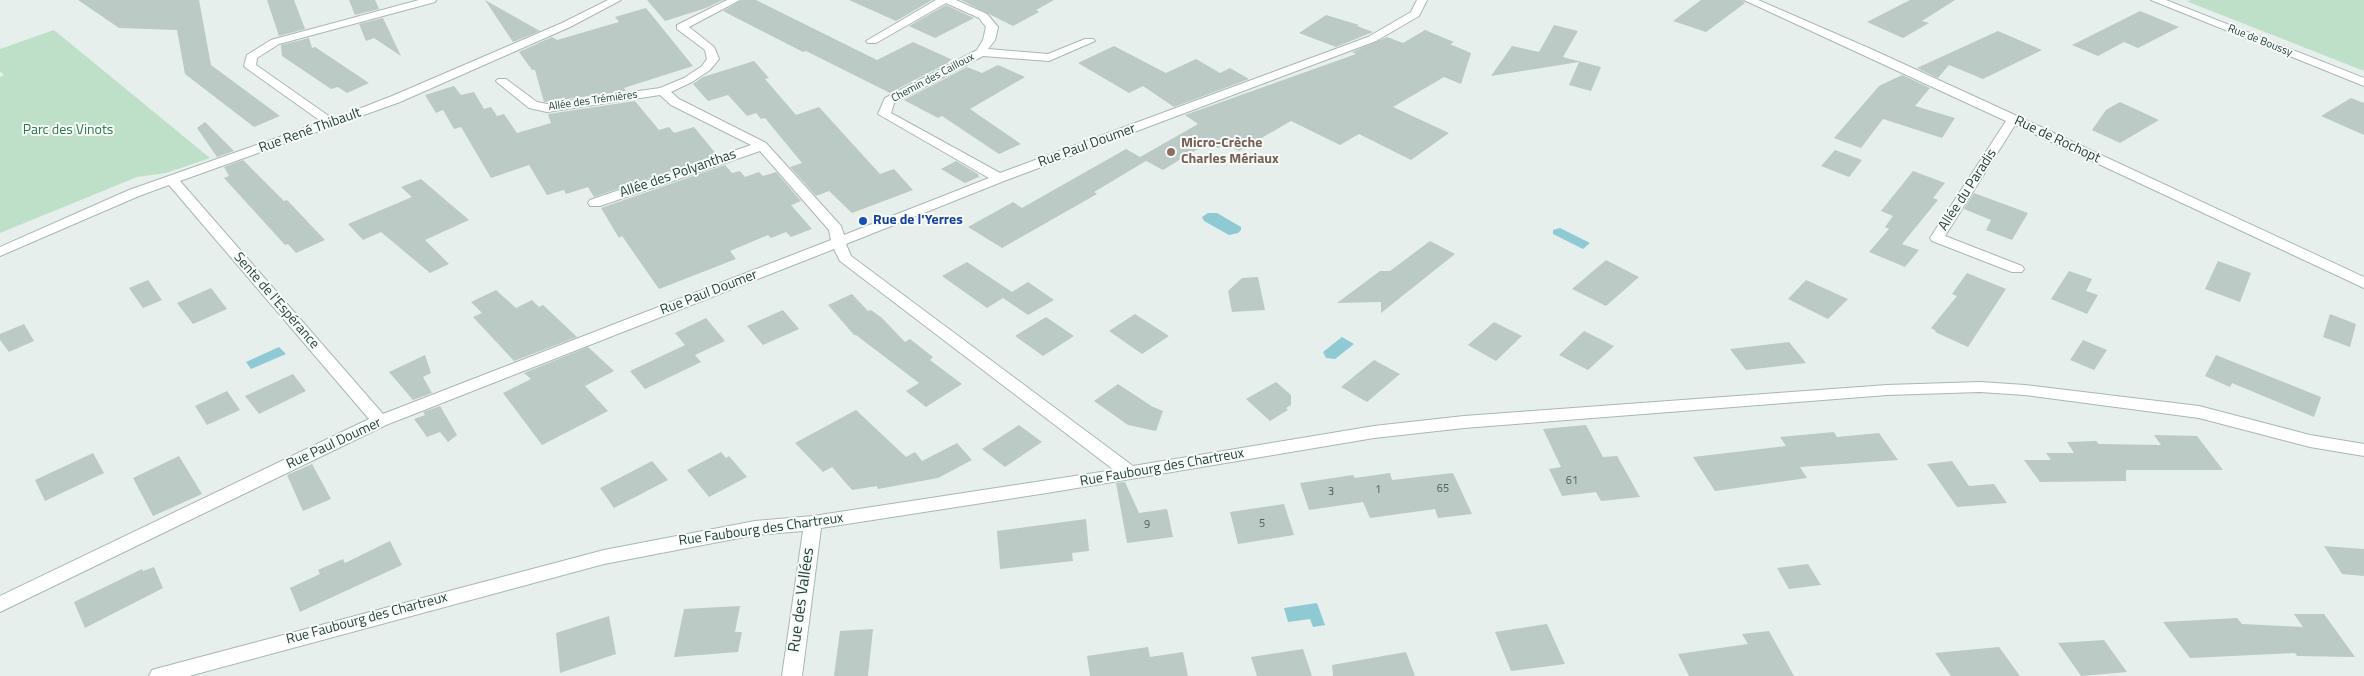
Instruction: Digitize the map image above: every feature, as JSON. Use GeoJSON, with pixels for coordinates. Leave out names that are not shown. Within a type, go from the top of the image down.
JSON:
{"type":"FeatureCollection","features":[{"type":"Feature","properties":{"kind":"street"},"geometry":{"type":"LineString","coordinates":[[331,123],[250,66],[251,57],[275,42],[431,0]]}},
{"type":"Feature","properties":{"kind":"street","name":"Rue René Thibault"},"geometry":{"type":"LineString","coordinates":[[0,252],[134,193],[331,123],[488,60],[616,0]]}},
{"type":"Feature","properties":{"kind":"street","name":"Allée des Trémières"},"geometry":{"type":"LineString","coordinates":[[502,81],[533,105],[547,108],[663,91],[688,80],[706,68],[713,59],[710,49],[680,27],[735,0]]}},
{"type":"Feature","properties":{"kind":"street"},"geometry":{"type":"LineString","coordinates":[[872,41],[945,0]]}},
{"type":"Feature","properties":{"kind":"street","name":"Chemin des Cailloux"},"geometry":{"type":"LineString","coordinates":[[945,0],[983,16],[992,27],[989,40],[981,52],[889,101],[884,114],[999,178]]}},
{"type":"Feature","properties":{"kind":"street","name":"Rue Paul Doumer"},"geometry":{"type":"LineString","coordinates":[[0,604],[380,421],[999,178],[1372,39],[1415,14],[1422,0]]}},
{"type":"Feature","properties":{"kind":"street","name":"Rue de Rochopt"},"geometry":{"type":"LineString","coordinates":[[1749,0],[1867,51],[2364,283]]}},
{"type":"Feature","properties":{"kind":"street","name":"Rue de Boussy"},"geometry":{"type":"LineString","coordinates":[[2156,0],[2364,82]]}},
{"type":"Feature","properties":{"kind":"street"},"geometry":{"type":"LineString","coordinates":[[981,52],[1049,58],[1089,41]]}},
{"type":"Feature","properties":{"kind":"street"},"geometry":{"type":"LineString","coordinates":[[663,91],[674,102],[762,146],[836,229],[838,242],[845,258],[1130,473]]}},
{"type":"Feature","properties":{"kind":"street","name":"Allée du Paradis"},"geometry":{"type":"LineString","coordinates":[[2013,119],[1937,238],[2017,269]]}},
{"type":"Feature","properties":{"kind":"street","name":"Allée des Polyanthas"},"geometry":{"type":"LineString","coordinates":[[595,203],[762,146]]}},
{"type":"Feature","properties":{"kind":"street","name":"Sente de l'Espérance"},"geometry":{"type":"LineString","coordinates":[[173,180],[380,421]]}},
{"type":"Feature","properties":{"kind":"street","name":"Rue Faubourg des Chartreux"},"geometry":{"type":"LineString","coordinates":[[159,676],[604,557],[755,528],[813,523],[1374,432],[1520,417],[1887,390],[1980,387],[2025,390],[2199,412],[2310,440],[2364,450]]}},
{"type":"Feature","properties":{"kind":"street","name":"Rue des Vallées"},"geometry":{"type":"LineString","coordinates":[[792,676],[813,523]]}},
{"type":"Feature","properties":{"kind":"green space"},"geometry":{"type":"Polygon","coordinates":[[[2364,0],[2364,71],[2186,1],[2364,0]]]}},
{"type":"Feature","properties":{"kind":"green space","name":"Parc des Vinots"},"geometry":{"type":"Polygon","coordinates":[[[54,30],[210,158],[166,173],[137,177],[0,233],[0,77],[4,75],[0,71],[0,49],[54,30]]]}},
{"type":"Feature","properties":{"kind":"water"},"geometry":{"type":"Polygon","coordinates":[[[1208,213],[1217,213],[1241,227],[1241,230],[1238,233],[1229,235],[1204,221],[1202,217],[1208,213]]]}},
{"type":"Feature","properties":{"kind":"water"},"geometry":{"type":"Polygon","coordinates":[[[1560,228],[1590,243],[1583,249],[1553,234],[1553,230],[1560,228]]]}},
{"type":"Feature","properties":{"kind":"water"},"geometry":{"type":"Polygon","coordinates":[[[1342,337],[1354,344],[1335,359],[1326,358],[1323,352],[1342,337]]]}},
{"type":"Feature","properties":{"kind":"water"},"geometry":{"type":"Polygon","coordinates":[[[279,347],[286,354],[251,369],[246,362],[279,347]]]}},
{"type":"Feature","properties":{"kind":"water"},"geometry":{"type":"Polygon","coordinates":[[[1317,603],[1325,625],[1313,627],[1310,619],[1288,622],[1284,608],[1317,603]]]}},
{"type":"Feature","properties":{"kind":"building"},"geometry":{"type":"Polygon","coordinates":[[[78,0],[199,0],[211,65],[280,116],[254,127],[185,74],[177,30],[119,28],[78,0]]]}},
{"type":"Feature","properties":{"kind":"building"},"geometry":{"type":"Polygon","coordinates":[[[267,0],[294,0],[305,29],[279,36],[267,0]]]}},
{"type":"Feature","properties":{"kind":"building"},"geometry":{"type":"Polygon","coordinates":[[[349,0],[375,0],[379,9],[355,15],[349,0]]]}},
{"type":"Feature","properties":{"kind":"building"},"geometry":{"type":"Polygon","coordinates":[[[485,0],[540,31],[513,42],[485,0]]]}},
{"type":"Feature","properties":{"kind":"building"},"geometry":{"type":"Polygon","coordinates":[[[647,0],[723,0],[706,8],[665,21],[647,0]]]}},
{"type":"Feature","properties":{"kind":"building"},"geometry":{"type":"Polygon","coordinates":[[[742,0],[756,0],[877,60],[913,42],[953,60],[890,93],[806,51],[803,52],[723,11],[742,0]]]}},
{"type":"Feature","properties":{"kind":"building"},"geometry":{"type":"Polygon","coordinates":[[[849,0],[932,0],[896,21],[849,0]]]}},
{"type":"Feature","properties":{"kind":"building"},"geometry":{"type":"Polygon","coordinates":[[[961,0],[1054,0],[1036,10],[1039,12],[1013,26],[961,0]]]}},
{"type":"Feature","properties":{"kind":"building"},"geometry":{"type":"Polygon","coordinates":[[[1701,0],[1742,0],[1745,3],[1706,32],[1673,21],[1701,0]]]}},
{"type":"Feature","properties":{"kind":"building"},"geometry":{"type":"Polygon","coordinates":[[[1910,0],[1955,0],[1922,21],[1929,23],[1903,38],[1867,22],[1910,0]]]}},
{"type":"Feature","properties":{"kind":"building"},"geometry":{"type":"Polygon","coordinates":[[[946,5],[974,18],[935,38],[909,26],[946,5]]]}},
{"type":"Feature","properties":{"kind":"building"},"geometry":{"type":"Polygon","coordinates":[[[646,8],[693,66],[624,88],[626,91],[544,102],[535,70],[532,70],[519,52],[552,37],[557,40],[619,22],[615,17],[646,8]]]}},
{"type":"Feature","properties":{"kind":"building"},"geometry":{"type":"Polygon","coordinates":[[[2140,11],[2179,27],[2138,48],[2124,42],[2098,56],[2072,45],[2140,11]]]}},
{"type":"Feature","properties":{"kind":"building"},"geometry":{"type":"Polygon","coordinates":[[[1326,15],[1359,25],[1357,26],[1373,32],[1336,47],[1299,33],[1326,15]]]}},
{"type":"Feature","properties":{"kind":"building"},"geometry":{"type":"Polygon","coordinates":[[[383,18],[401,56],[374,38],[366,41],[359,24],[383,18]]]}},
{"type":"Feature","properties":{"kind":"building"},"geometry":{"type":"Polygon","coordinates":[[[1554,25],[1578,31],[1563,57],[1601,67],[1591,91],[1569,85],[1579,62],[1491,76],[1512,46],[1539,52],[1554,25]]]}},
{"type":"Feature","properties":{"kind":"building"},"geometry":{"type":"Polygon","coordinates":[[[1425,30],[1454,42],[1450,44],[1471,53],[1461,84],[1444,77],[1393,107],[1449,133],[1411,160],[1359,134],[1340,145],[1291,121],[1239,151],[1225,144],[1218,148],[1206,144],[1163,170],[1146,161],[1094,192],[1097,194],[1002,248],[968,227],[1013,202],[1022,208],[1126,149],[1140,157],[1198,124],[1185,115],[1356,54],[1352,52],[1387,37],[1403,43],[1425,30]]]}},
{"type":"Feature","properties":{"kind":"building"},"geometry":{"type":"Polygon","coordinates":[[[1998,31],[2042,50],[1983,79],[1949,65],[1938,78],[1917,68],[1998,31]]]}},
{"type":"Feature","properties":{"kind":"building"},"geometry":{"type":"Polygon","coordinates":[[[309,38],[312,48],[315,47],[369,83],[347,93],[338,87],[331,89],[282,56],[281,45],[309,38]]]}},
{"type":"Feature","properties":{"kind":"building"},"geometry":{"type":"Polygon","coordinates":[[[1114,46],[1166,73],[1196,59],[1220,73],[1230,68],[1249,79],[1174,107],[1143,86],[1129,93],[1078,63],[1114,46]]]}},
{"type":"Feature","properties":{"kind":"building"},"geometry":{"type":"Polygon","coordinates":[[[754,61],[769,78],[765,79],[796,115],[819,107],[880,174],[894,169],[913,190],[852,213],[829,191],[816,196],[790,167],[802,163],[765,118],[761,119],[756,113],[747,116],[728,95],[708,101],[693,84],[703,77],[754,61]]]}},
{"type":"Feature","properties":{"kind":"building"},"geometry":{"type":"Polygon","coordinates":[[[998,65],[1025,77],[970,109],[1021,144],[999,154],[942,116],[938,118],[904,100],[967,67],[982,73],[998,65]]]}},
{"type":"Feature","properties":{"kind":"building"},"geometry":{"type":"Polygon","coordinates":[[[1902,75],[1930,88],[1915,106],[1955,118],[1942,138],[1883,119],[1861,148],[1834,138],[1879,86],[1902,75]]]}},
{"type":"Feature","properties":{"kind":"building"},"geometry":{"type":"Polygon","coordinates":[[[454,86],[461,95],[474,92],[484,109],[491,107],[497,116],[504,114],[517,133],[551,123],[548,114],[635,101],[659,130],[669,127],[674,133],[694,127],[717,155],[594,197],[588,187],[566,194],[564,190],[547,195],[529,165],[491,178],[461,127],[454,129],[443,110],[436,113],[425,95],[454,86]]]}},
{"type":"Feature","properties":{"kind":"building"},"geometry":{"type":"Polygon","coordinates":[[[2351,98],[2364,103],[2364,135],[2321,116],[2351,98]]]}},
{"type":"Feature","properties":{"kind":"building"},"geometry":{"type":"Polygon","coordinates":[[[2120,102],[2159,120],[2120,143],[2092,130],[2106,110],[2120,102]]]}},
{"type":"Feature","properties":{"kind":"building"},"geometry":{"type":"Polygon","coordinates":[[[205,122],[234,151],[217,157],[197,128],[205,122]]]}},
{"type":"Feature","properties":{"kind":"building"},"geometry":{"type":"Polygon","coordinates":[[[1835,150],[1862,160],[1849,177],[1821,166],[1835,150]]]}},
{"type":"Feature","properties":{"kind":"building"},"geometry":{"type":"Polygon","coordinates":[[[243,160],[284,201],[287,200],[325,240],[296,253],[288,244],[285,245],[224,178],[229,176],[224,167],[243,160]]]}},
{"type":"Feature","properties":{"kind":"building"},"geometry":{"type":"Polygon","coordinates":[[[956,161],[978,174],[979,177],[965,183],[941,169],[956,161]]]}},
{"type":"Feature","properties":{"kind":"building"},"geometry":{"type":"Polygon","coordinates":[[[725,165],[732,173],[740,171],[745,177],[759,172],[763,176],[776,172],[801,201],[791,205],[812,229],[791,237],[786,232],[771,238],[768,235],[730,251],[736,259],[659,289],[622,236],[619,238],[601,208],[725,165]]]}},
{"type":"Feature","properties":{"kind":"building"},"geometry":{"type":"Polygon","coordinates":[[[1913,171],[1945,183],[1933,198],[1938,200],[1902,244],[1919,250],[1905,267],[1869,252],[1889,229],[1885,227],[1893,216],[1881,211],[1913,171]]]}},
{"type":"Feature","properties":{"kind":"building"},"geometry":{"type":"Polygon","coordinates":[[[421,179],[469,220],[425,240],[449,264],[430,273],[381,232],[363,240],[348,224],[412,197],[401,187],[421,179]]]}},
{"type":"Feature","properties":{"kind":"building"},"geometry":{"type":"Polygon","coordinates":[[[1974,193],[2028,213],[2012,240],[1986,230],[1991,220],[1964,209],[1974,193]]]}},
{"type":"Feature","properties":{"kind":"building"},"geometry":{"type":"Polygon","coordinates":[[[1430,241],[1455,254],[1381,313],[1381,302],[1337,303],[1380,271],[1390,271],[1430,241]]]}},
{"type":"Feature","properties":{"kind":"building"},"geometry":{"type":"Polygon","coordinates":[[[1606,260],[1639,277],[1606,306],[1572,289],[1606,260]]]}},
{"type":"Feature","properties":{"kind":"building"},"geometry":{"type":"Polygon","coordinates":[[[2218,261],[2251,273],[2240,302],[2205,289],[2218,261]]]}},
{"type":"Feature","properties":{"kind":"building"},"geometry":{"type":"Polygon","coordinates":[[[967,262],[1012,292],[1028,282],[1054,300],[1028,315],[1003,298],[987,308],[942,276],[967,262]]]}},
{"type":"Feature","properties":{"kind":"building"},"geometry":{"type":"Polygon","coordinates":[[[2069,271],[2092,279],[2086,291],[2098,295],[2087,314],[2051,299],[2069,271]]]}},
{"type":"Feature","properties":{"kind":"building"},"geometry":{"type":"Polygon","coordinates":[[[1967,273],[2006,289],[1968,347],[1935,332],[1931,328],[1957,296],[1952,294],[1967,273]]]}},
{"type":"Feature","properties":{"kind":"building"},"geometry":{"type":"Polygon","coordinates":[[[1258,277],[1265,310],[1232,312],[1228,291],[1242,278],[1258,277]]]}},
{"type":"Feature","properties":{"kind":"building"},"geometry":{"type":"Polygon","coordinates":[[[148,280],[162,300],[143,308],[129,288],[148,280]]]}},
{"type":"Feature","properties":{"kind":"building"},"geometry":{"type":"Polygon","coordinates":[[[1806,280],[1848,299],[1828,319],[1788,299],[1806,280]]]}},
{"type":"Feature","properties":{"kind":"building"},"geometry":{"type":"Polygon","coordinates":[[[211,288],[227,309],[193,324],[177,303],[211,288]]]}},
{"type":"Feature","properties":{"kind":"building"},"geometry":{"type":"Polygon","coordinates":[[[496,290],[516,308],[532,300],[539,307],[543,305],[577,337],[514,361],[473,317],[482,313],[471,302],[496,290]]]}},
{"type":"Feature","properties":{"kind":"building"},"geometry":{"type":"Polygon","coordinates":[[[852,294],[868,311],[871,310],[882,318],[905,342],[910,339],[933,357],[930,360],[962,384],[926,407],[906,391],[919,383],[854,335],[828,305],[852,294]]]}},
{"type":"Feature","properties":{"kind":"building"},"geometry":{"type":"Polygon","coordinates":[[[783,310],[799,329],[763,345],[747,326],[783,310]]]}},
{"type":"Feature","properties":{"kind":"building"},"geometry":{"type":"Polygon","coordinates":[[[1135,314],[1169,336],[1142,354],[1109,331],[1135,314]]]}},
{"type":"Feature","properties":{"kind":"building"},"geometry":{"type":"Polygon","coordinates":[[[2330,314],[2356,324],[2350,347],[2323,337],[2330,314]]]}},
{"type":"Feature","properties":{"kind":"building"},"geometry":{"type":"Polygon","coordinates":[[[1046,317],[1074,336],[1043,356],[1015,336],[1046,317]]]}},
{"type":"Feature","properties":{"kind":"building"},"geometry":{"type":"Polygon","coordinates":[[[706,318],[725,341],[695,355],[701,362],[645,389],[630,371],[685,345],[675,333],[706,318]]]}},
{"type":"Feature","properties":{"kind":"building"},"geometry":{"type":"Polygon","coordinates":[[[1494,322],[1522,336],[1496,361],[1468,345],[1494,322]]]}},
{"type":"Feature","properties":{"kind":"building"},"geometry":{"type":"Polygon","coordinates":[[[24,324],[34,341],[9,352],[0,340],[0,334],[24,324]]]}},
{"type":"Feature","properties":{"kind":"building"},"geometry":{"type":"Polygon","coordinates":[[[1584,331],[1614,346],[1588,370],[1559,355],[1584,331]]]}},
{"type":"Feature","properties":{"kind":"building"},"geometry":{"type":"Polygon","coordinates":[[[2083,340],[2107,350],[2094,370],[2070,360],[2083,340]]]}},
{"type":"Feature","properties":{"kind":"building"},"geometry":{"type":"Polygon","coordinates":[[[1789,342],[1806,363],[1746,370],[1730,349],[1789,342]]]}},
{"type":"Feature","properties":{"kind":"building"},"geometry":{"type":"Polygon","coordinates":[[[588,347],[614,371],[585,386],[608,411],[542,445],[503,393],[531,379],[524,373],[588,347]]]}},
{"type":"Feature","properties":{"kind":"building"},"geometry":{"type":"Polygon","coordinates":[[[425,355],[431,373],[423,377],[432,393],[413,400],[389,372],[425,355]]]}},
{"type":"Feature","properties":{"kind":"building"},"geometry":{"type":"Polygon","coordinates":[[[2216,355],[2321,397],[2314,417],[2232,383],[2230,387],[2205,376],[2216,355]]]}},
{"type":"Feature","properties":{"kind":"building"},"geometry":{"type":"Polygon","coordinates":[[[1374,360],[1400,374],[1367,402],[1341,387],[1374,360]]]}},
{"type":"Feature","properties":{"kind":"building"},"geometry":{"type":"Polygon","coordinates":[[[293,374],[306,391],[259,414],[245,396],[293,374]]]}},
{"type":"Feature","properties":{"kind":"building"},"geometry":{"type":"Polygon","coordinates":[[[1276,382],[1291,395],[1291,405],[1286,408],[1288,410],[1270,421],[1246,399],[1276,382]]]}},
{"type":"Feature","properties":{"kind":"building"},"geometry":{"type":"Polygon","coordinates":[[[1118,384],[1153,407],[1163,411],[1156,431],[1128,425],[1094,401],[1118,384]]]}},
{"type":"Feature","properties":{"kind":"building"},"geometry":{"type":"Polygon","coordinates":[[[227,391],[240,410],[207,425],[195,406],[227,391]]]}},
{"type":"Feature","properties":{"kind":"building"},"geometry":{"type":"Polygon","coordinates":[[[440,406],[457,435],[448,442],[440,432],[427,437],[414,419],[425,415],[423,412],[440,406]]]}},
{"type":"Feature","properties":{"kind":"building"},"geometry":{"type":"Polygon","coordinates":[[[856,410],[906,457],[915,452],[922,461],[957,443],[972,460],[938,478],[878,489],[877,486],[852,490],[832,467],[823,472],[795,443],[856,410]]]}},
{"type":"Feature","properties":{"kind":"building"},"geometry":{"type":"Polygon","coordinates":[[[1019,425],[1042,442],[1005,467],[982,449],[1019,425]]]}},
{"type":"Feature","properties":{"kind":"building"},"geometry":{"type":"Polygon","coordinates":[[[1586,425],[1603,457],[1617,456],[1640,497],[1601,501],[1596,492],[1562,496],[1549,469],[1561,467],[1543,429],[1586,425]]]}},
{"type":"Feature","properties":{"kind":"building"},"geometry":{"type":"Polygon","coordinates":[[[1834,432],[1837,437],[1879,433],[1898,460],[1800,467],[1807,478],[1715,491],[1693,457],[1786,446],[1780,437],[1834,432]]]}},
{"type":"Feature","properties":{"kind":"building"},"geometry":{"type":"Polygon","coordinates":[[[2154,435],[2197,436],[2223,470],[2126,470],[2126,481],[2040,482],[2024,460],[2051,460],[2046,453],[2074,453],[2067,442],[2096,441],[2099,444],[2161,445],[2154,435]]]}},
{"type":"Feature","properties":{"kind":"building"},"geometry":{"type":"Polygon","coordinates":[[[721,452],[726,458],[729,456],[747,477],[709,497],[687,470],[721,452]]]}},
{"type":"Feature","properties":{"kind":"building"},"geometry":{"type":"Polygon","coordinates":[[[93,453],[104,473],[45,501],[35,480],[93,453]]]}},
{"type":"Feature","properties":{"kind":"building"},"geometry":{"type":"Polygon","coordinates":[[[179,456],[202,494],[153,516],[133,478],[179,456]]]}},
{"type":"Feature","properties":{"kind":"building"},"geometry":{"type":"Polygon","coordinates":[[[652,461],[668,480],[614,508],[600,488],[652,461]]]}},
{"type":"Feature","properties":{"kind":"building"},"geometry":{"type":"Polygon","coordinates":[[[1952,461],[1969,486],[1994,484],[2007,503],[1957,507],[1927,464],[1952,461]]]}},
{"type":"Feature","properties":{"kind":"building"},"geometry":{"type":"Polygon","coordinates":[[[312,464],[331,499],[303,511],[287,475],[312,464]]]}},
{"type":"Feature","properties":{"kind":"building"},"geometry":{"type":"Polygon","coordinates":[[[1390,473],[1392,480],[1453,473],[1472,514],[1438,518],[1435,509],[1370,518],[1363,502],[1309,510],[1300,483],[1353,475],[1355,478],[1390,473]]]}},
{"type":"Feature","properties":{"kind":"building"},"geometry":{"type":"Polygon","coordinates":[[[1125,482],[1139,513],[1167,509],[1173,537],[1127,543],[1116,483],[1125,482]]]}},
{"type":"Feature","properties":{"kind":"building"},"geometry":{"type":"Polygon","coordinates":[[[1284,504],[1294,535],[1238,544],[1230,512],[1284,504]]]}},
{"type":"Feature","properties":{"kind":"building"},"geometry":{"type":"Polygon","coordinates":[[[1086,519],[1089,551],[1072,553],[1073,561],[1000,569],[997,531],[1086,519]]]}},
{"type":"Feature","properties":{"kind":"building"},"geometry":{"type":"Polygon","coordinates":[[[390,541],[402,565],[300,612],[290,588],[320,574],[318,570],[343,559],[345,563],[390,541]]]}},
{"type":"Feature","properties":{"kind":"building"},"geometry":{"type":"Polygon","coordinates":[[[2324,546],[2364,549],[2364,576],[2342,574],[2324,546]]]}},
{"type":"Feature","properties":{"kind":"building"},"geometry":{"type":"Polygon","coordinates":[[[1808,564],[1821,585],[1789,589],[1777,568],[1808,564]]]}},
{"type":"Feature","properties":{"kind":"building"},"geometry":{"type":"Polygon","coordinates":[[[154,567],[163,588],[85,628],[74,602],[142,569],[143,571],[154,567]]]}},
{"type":"Feature","properties":{"kind":"building"},"geometry":{"type":"Polygon","coordinates":[[[740,606],[735,632],[742,632],[738,652],[674,657],[684,609],[740,606]]]}},
{"type":"Feature","properties":{"kind":"building"},"geometry":{"type":"Polygon","coordinates":[[[2294,614],[2324,614],[2355,657],[2297,656],[2295,653],[2190,658],[2163,622],[2237,618],[2242,624],[2303,627],[2294,614]]]}},
{"type":"Feature","properties":{"kind":"building"},"geometry":{"type":"Polygon","coordinates":[[[609,616],[616,654],[560,673],[556,633],[609,616]]]}},
{"type":"Feature","properties":{"kind":"building"},"geometry":{"type":"Polygon","coordinates":[[[1547,624],[1565,664],[1511,671],[1495,632],[1547,624]]]}},
{"type":"Feature","properties":{"kind":"building"},"geometry":{"type":"Polygon","coordinates":[[[873,629],[868,676],[834,676],[840,631],[873,629]]]}},
{"type":"Feature","properties":{"kind":"building"},"geometry":{"type":"Polygon","coordinates":[[[1769,631],[1794,676],[1689,676],[1678,654],[1748,644],[1742,634],[1769,631]]]}},
{"type":"Feature","properties":{"kind":"building"},"geometry":{"type":"Polygon","coordinates":[[[2104,640],[2127,672],[2081,676],[2058,643],[2104,640]]]}},
{"type":"Feature","properties":{"kind":"building"},"geometry":{"type":"Polygon","coordinates":[[[1148,647],[1150,657],[1183,652],[1188,676],[1090,676],[1087,656],[1148,647]]]}},
{"type":"Feature","properties":{"kind":"building"},"geometry":{"type":"Polygon","coordinates":[[[1999,647],[2020,676],[1951,676],[1935,653],[1999,647]]]}},
{"type":"Feature","properties":{"kind":"building"},"geometry":{"type":"Polygon","coordinates":[[[1303,649],[1312,676],[1257,676],[1251,657],[1303,649]]]}},
{"type":"Feature","properties":{"kind":"building"},"geometry":{"type":"Polygon","coordinates":[[[1406,652],[1415,676],[1333,676],[1332,665],[1406,652]]]}},
{"type":"Feature","properties":{"kind":"place","name":"Micro-Crèche Charles Mériaux"},"geometry":{"type":"Point","coordinates":[1171,152]}},
{"type":"Feature","properties":{"kind":"place","name":"Rue de l'Yerres"},"geometry":{"type":"Point","coordinates":[863,221]}}]}
